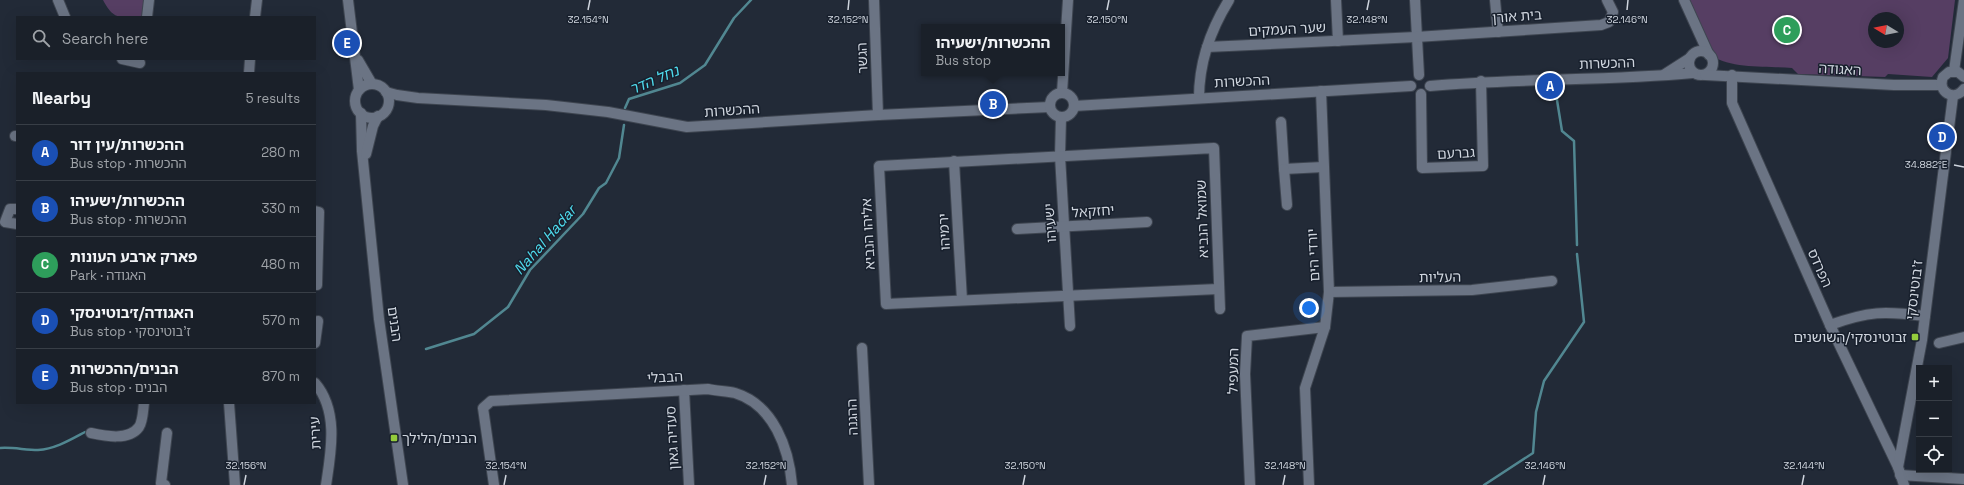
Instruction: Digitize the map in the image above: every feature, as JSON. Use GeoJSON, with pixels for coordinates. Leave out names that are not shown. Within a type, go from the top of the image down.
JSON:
{"type":"FeatureCollection","features":[{"type":"Feature","properties":{"kind":"street"},"geometry":{"type":"LineString","coordinates":[[58,0],[65,16]]}},
{"type":"Feature","properties":{"kind":"street"},"geometry":{"type":"LineString","coordinates":[[147,16],[149,0]]}},
{"type":"Feature","properties":{"kind":"street"},"geometry":{"type":"LineString","coordinates":[[255,16],[257,0]]}},
{"type":"Feature","properties":{"kind":"street"},"geometry":{"type":"LineString","coordinates":[[348,0],[359,90],[355,101],[356,106],[361,114],[369,118],[378,116],[385,112],[389,101],[386,92],[381,86],[372,84],[364,86],[359,90]]}},
{"type":"Feature","properties":{"kind":"street","name":"הגשר"},"geometry":{"type":"LineString","coordinates":[[874,0],[878,115]]}},
{"type":"Feature","properties":{"kind":"street"},"geometry":{"type":"LineString","coordinates":[[1065,46],[1068,0]]}},
{"type":"Feature","properties":{"kind":"street"},"geometry":{"type":"LineString","coordinates":[[1199,98],[1199,81],[1210,36],[1229,0]]}},
{"type":"Feature","properties":{"kind":"street"},"geometry":{"type":"LineString","coordinates":[[1336,0],[1338,41]]}},
{"type":"Feature","properties":{"kind":"street"},"geometry":{"type":"LineString","coordinates":[[1415,0],[1419,75]]}},
{"type":"Feature","properties":{"kind":"street"},"geometry":{"type":"LineString","coordinates":[[1495,0],[1498,32]]}},
{"type":"Feature","properties":{"kind":"street","name":"בית אורן"},"geometry":{"type":"LineString","coordinates":[[1416,37],[1601,25],[1608,22],[1613,12],[1607,0]]}},
{"type":"Feature","properties":{"kind":"street"},"geometry":{"type":"LineString","coordinates":[[1684,0],[1696,25],[1710,58],[1711,69],[1705,74],[1699,75],[1693,73],[1689,66],[1697,42],[1696,25]]}},
{"type":"Feature","properties":{"kind":"street"},"geometry":{"type":"LineString","coordinates":[[1954,71],[1964,0]]}},
{"type":"Feature","properties":{"kind":"street","name":"שער העמקים"},"geometry":{"type":"LineString","coordinates":[[1207,47],[1416,37]]}},
{"type":"Feature","properties":{"kind":"street"},"geometry":{"type":"LineString","coordinates":[[354,50],[361,67],[372,84]]}},
{"type":"Feature","properties":{"kind":"street"},"geometry":{"type":"LineString","coordinates":[[1665,74],[1692,56],[1701,52],[1710,58]]}},
{"type":"Feature","properties":{"kind":"street","name":"האגודה"},"geometry":{"type":"LineString","coordinates":[[1710,58],[1734,75]]}},
{"type":"Feature","properties":{"kind":"street"},"geometry":{"type":"LineString","coordinates":[[125,60],[140,65]]}},
{"type":"Feature","properties":{"kind":"street"},"geometry":{"type":"LineString","coordinates":[[249,72],[250,60]]}},
{"type":"Feature","properties":{"kind":"street"},"geometry":{"type":"LineString","coordinates":[[1964,77],[1954,71],[1945,73],[1941,85],[1945,93],[1953,96],[1957,95],[1964,89]]}},
{"type":"Feature","properties":{"kind":"street","name":"ההכשרות"},"geometry":{"type":"LineString","coordinates":[[1430,86],[1481,81],[1693,73]]}},
{"type":"Feature","properties":{"kind":"street","name":"האגודה"},"geometry":{"type":"LineString","coordinates":[[1705,74],[1818,82],[1930,87],[1941,85]]}},
{"type":"Feature","properties":{"kind":"street"},"geometry":{"type":"LineString","coordinates":[[1419,75],[1427,77],[1430,86],[1426,92],[1421,94],[1414,92],[1411,86],[1414,78],[1419,75]]}},
{"type":"Feature","properties":{"kind":"street","name":"הפרדס"},"geometry":{"type":"LineString","coordinates":[[1734,75],[1732,103],[1830,324],[1899,471]]}},
{"type":"Feature","properties":{"kind":"street"},"geometry":{"type":"LineString","coordinates":[[1062,93],[1063,76]]}},
{"type":"Feature","properties":{"kind":"street","name":"גברעם"},"geometry":{"type":"LineString","coordinates":[[1421,94],[1422,168],[1483,166],[1481,81]]}},
{"type":"Feature","properties":{"kind":"street","name":"ההכשרות"},"geometry":{"type":"LineString","coordinates":[[1074,106],[1411,86]]}},
{"type":"Feature","properties":{"kind":"street","name":"יורדי הים"},"geometry":{"type":"LineString","coordinates":[[1309,485],[1305,388],[1326,327],[1329,292],[1321,91]]}},
{"type":"Feature","properties":{"kind":"street","name":"ההכשרות"},"geometry":{"type":"LineString","coordinates":[[386,92],[418,98],[546,105],[608,112],[687,127],[878,115],[1050,107]]}},
{"type":"Feature","properties":{"kind":"street"},"geometry":{"type":"LineString","coordinates":[[1062,93],[1069,96],[1074,106],[1071,113],[1061,117],[1054,114],[1050,107],[1054,96],[1062,93]]}},
{"type":"Feature","properties":{"kind":"street","name":"ז'בוטינסקי"},"geometry":{"type":"LineString","coordinates":[[1899,471],[1925,316],[1953,96]]}},
{"type":"Feature","properties":{"kind":"street","name":"ההכשרות"},"geometry":{"type":"LineString","coordinates":[[388,107],[418,98]]}},
{"type":"Feature","properties":{"kind":"street","name":"הבנים"},"geometry":{"type":"LineString","coordinates":[[361,114],[362,151],[379,319],[403,485]]}},
{"type":"Feature","properties":{"kind":"street","name":"הבנים"},"geometry":{"type":"LineString","coordinates":[[364,166],[371,134],[378,116]]}},
{"type":"Feature","properties":{"kind":"street","name":"ישעיהו"},"geometry":{"type":"LineString","coordinates":[[1061,117],[1060,156],[1070,326]]}},
{"type":"Feature","properties":{"kind":"street"},"geometry":{"type":"LineString","coordinates":[[1281,122],[1287,206]]}},
{"type":"Feature","properties":{"kind":"street","name":"אליהו הנביא"},"geometry":{"type":"LineString","coordinates":[[1214,148],[879,166],[886,304],[1218,289]]}},
{"type":"Feature","properties":{"kind":"street","name":"שמואל הנביא"},"geometry":{"type":"LineString","coordinates":[[1214,148],[1218,289],[1220,308]]}},
{"type":"Feature","properties":{"kind":"street","name":"ירמיהו"},"geometry":{"type":"LineString","coordinates":[[954,161],[962,300]]}},
{"type":"Feature","properties":{"kind":"street"},"geometry":{"type":"LineString","coordinates":[[1284,169],[1323,167]]}},
{"type":"Feature","properties":{"kind":"street"},"geometry":{"type":"LineString","coordinates":[[16,209],[10,209],[5,222],[16,224]]}},
{"type":"Feature","properties":{"kind":"street"},"geometry":{"type":"LineString","coordinates":[[316,211],[319,212],[317,285]]}},
{"type":"Feature","properties":{"kind":"street","name":"יחזקאל"},"geometry":{"type":"LineString","coordinates":[[1016,229],[1147,222]]}},
{"type":"Feature","properties":{"kind":"street","name":"העליות"},"geometry":{"type":"LineString","coordinates":[[1329,292],[1472,290],[1552,281]]}},
{"type":"Feature","properties":{"kind":"street"},"geometry":{"type":"LineString","coordinates":[[1830,324],[1858,315],[1875,312],[1892,312],[1925,316]]}},
{"type":"Feature","properties":{"kind":"street"},"geometry":{"type":"LineString","coordinates":[[316,336],[318,321]]}},
{"type":"Feature","properties":{"kind":"street","name":"המעפיל"},"geometry":{"type":"LineString","coordinates":[[1250,485],[1245,374],[1247,336],[1326,327]]}},
{"type":"Feature","properties":{"kind":"street"},"geometry":{"type":"LineString","coordinates":[[1939,343],[1964,337]]}},
{"type":"Feature","properties":{"kind":"street","name":"ההגנה"},"geometry":{"type":"LineString","coordinates":[[862,348],[868,485]]}},
{"type":"Feature","properties":{"kind":"street","name":"עירית"},"geometry":{"type":"LineString","coordinates":[[316,384],[322,391],[327,404],[332,444],[326,485]]}},
{"type":"Feature","properties":{"kind":"street","name":"הבבלי"},"geometry":{"type":"LineString","coordinates":[[494,485],[483,408],[491,401],[684,390],[708,390],[736,393],[766,412],[783,440],[792,485]]}},
{"type":"Feature","properties":{"kind":"street","name":"סעדיה גאון"},"geometry":{"type":"LineString","coordinates":[[684,390],[689,485]]}},
{"type":"Feature","properties":{"kind":"street"},"geometry":{"type":"LineString","coordinates":[[91,433],[112,437],[133,432],[139,427],[144,404]]}},
{"type":"Feature","properties":{"kind":"street"},"geometry":{"type":"LineString","coordinates":[[229,404],[235,485]]}},
{"type":"Feature","properties":{"kind":"street"},"geometry":{"type":"LineString","coordinates":[[165,485],[161,483],[167,433]]}},
{"type":"Feature","properties":{"kind":"street"},"geometry":{"type":"LineString","coordinates":[[1904,485],[1899,471],[1964,479]]}},
{"type":"Feature","properties":{"kind":"shaded area"},"geometry":{"type":"Polygon","coordinates":[[[103,0],[144,0],[142,16],[114,15],[103,0]]]}},
{"type":"Feature","properties":{"kind":"shaded area"},"geometry":{"type":"Polygon","coordinates":[[[1687,0],[1955,0],[1948,58],[1932,77],[1888,74],[1885,77],[1798,74],[1792,68],[1740,65],[1720,60],[1712,56],[1687,0]]]}},
{"type":"Feature","properties":{"kind":"waterway","name":"נחל הדר"},"geometry":{"type":"LineString","coordinates":[[625,108],[629,99],[680,83],[705,65],[734,18],[751,0]]}},
{"type":"Feature","properties":{"kind":"waterway"},"geometry":{"type":"LineString","coordinates":[[1556,94],[1562,131],[1574,141],[1577,245]]}},
{"type":"Feature","properties":{"kind":"waterway","name":"Nahal Hadar"},"geometry":{"type":"LineString","coordinates":[[426,349],[474,334],[508,307],[530,270],[583,214],[599,188],[606,183],[619,158],[624,125]]}},
{"type":"Feature","properties":{"kind":"waterway"},"geometry":{"type":"LineString","coordinates":[[1484,485],[1533,453],[1536,412],[1544,381],[1584,322],[1577,254]]}},
{"type":"Feature","properties":{"kind":"waterway","name":"Nahal Hadar"},"geometry":{"type":"LineString","coordinates":[[0,448],[33,450],[50,448],[62,444],[85,432]]}},
{"type":"Feature","properties":{"kind":"place","name":"פארק ארבע העונות"},"geometry":{"type":"Point","coordinates":[1787,30]}},
{"type":"Feature","properties":{"kind":"place","name":"הבנים/ההכשרות"},"geometry":{"type":"Point","coordinates":[347,43]}},
{"type":"Feature","properties":{"kind":"place","name":"ההכשרות/עין דור"},"geometry":{"type":"Point","coordinates":[1550,86]}},
{"type":"Feature","properties":{"kind":"place","name":"ההכשרות/ישעיהו"},"geometry":{"type":"Point","coordinates":[993,104]}},
{"type":"Feature","properties":{"kind":"place","name":"האגודה/ז׳בוטינסקי"},"geometry":{"type":"Point","coordinates":[1942,137]}},
{"type":"Feature","properties":{"kind":"place","name":"זבוטינסקי/השושנים"},"geometry":{"type":"Point","coordinates":[1915,337]}},
{"type":"Feature","properties":{"kind":"place","name":"הבנים/הלילך"},"geometry":{"type":"Point","coordinates":[394,438]}}]}
